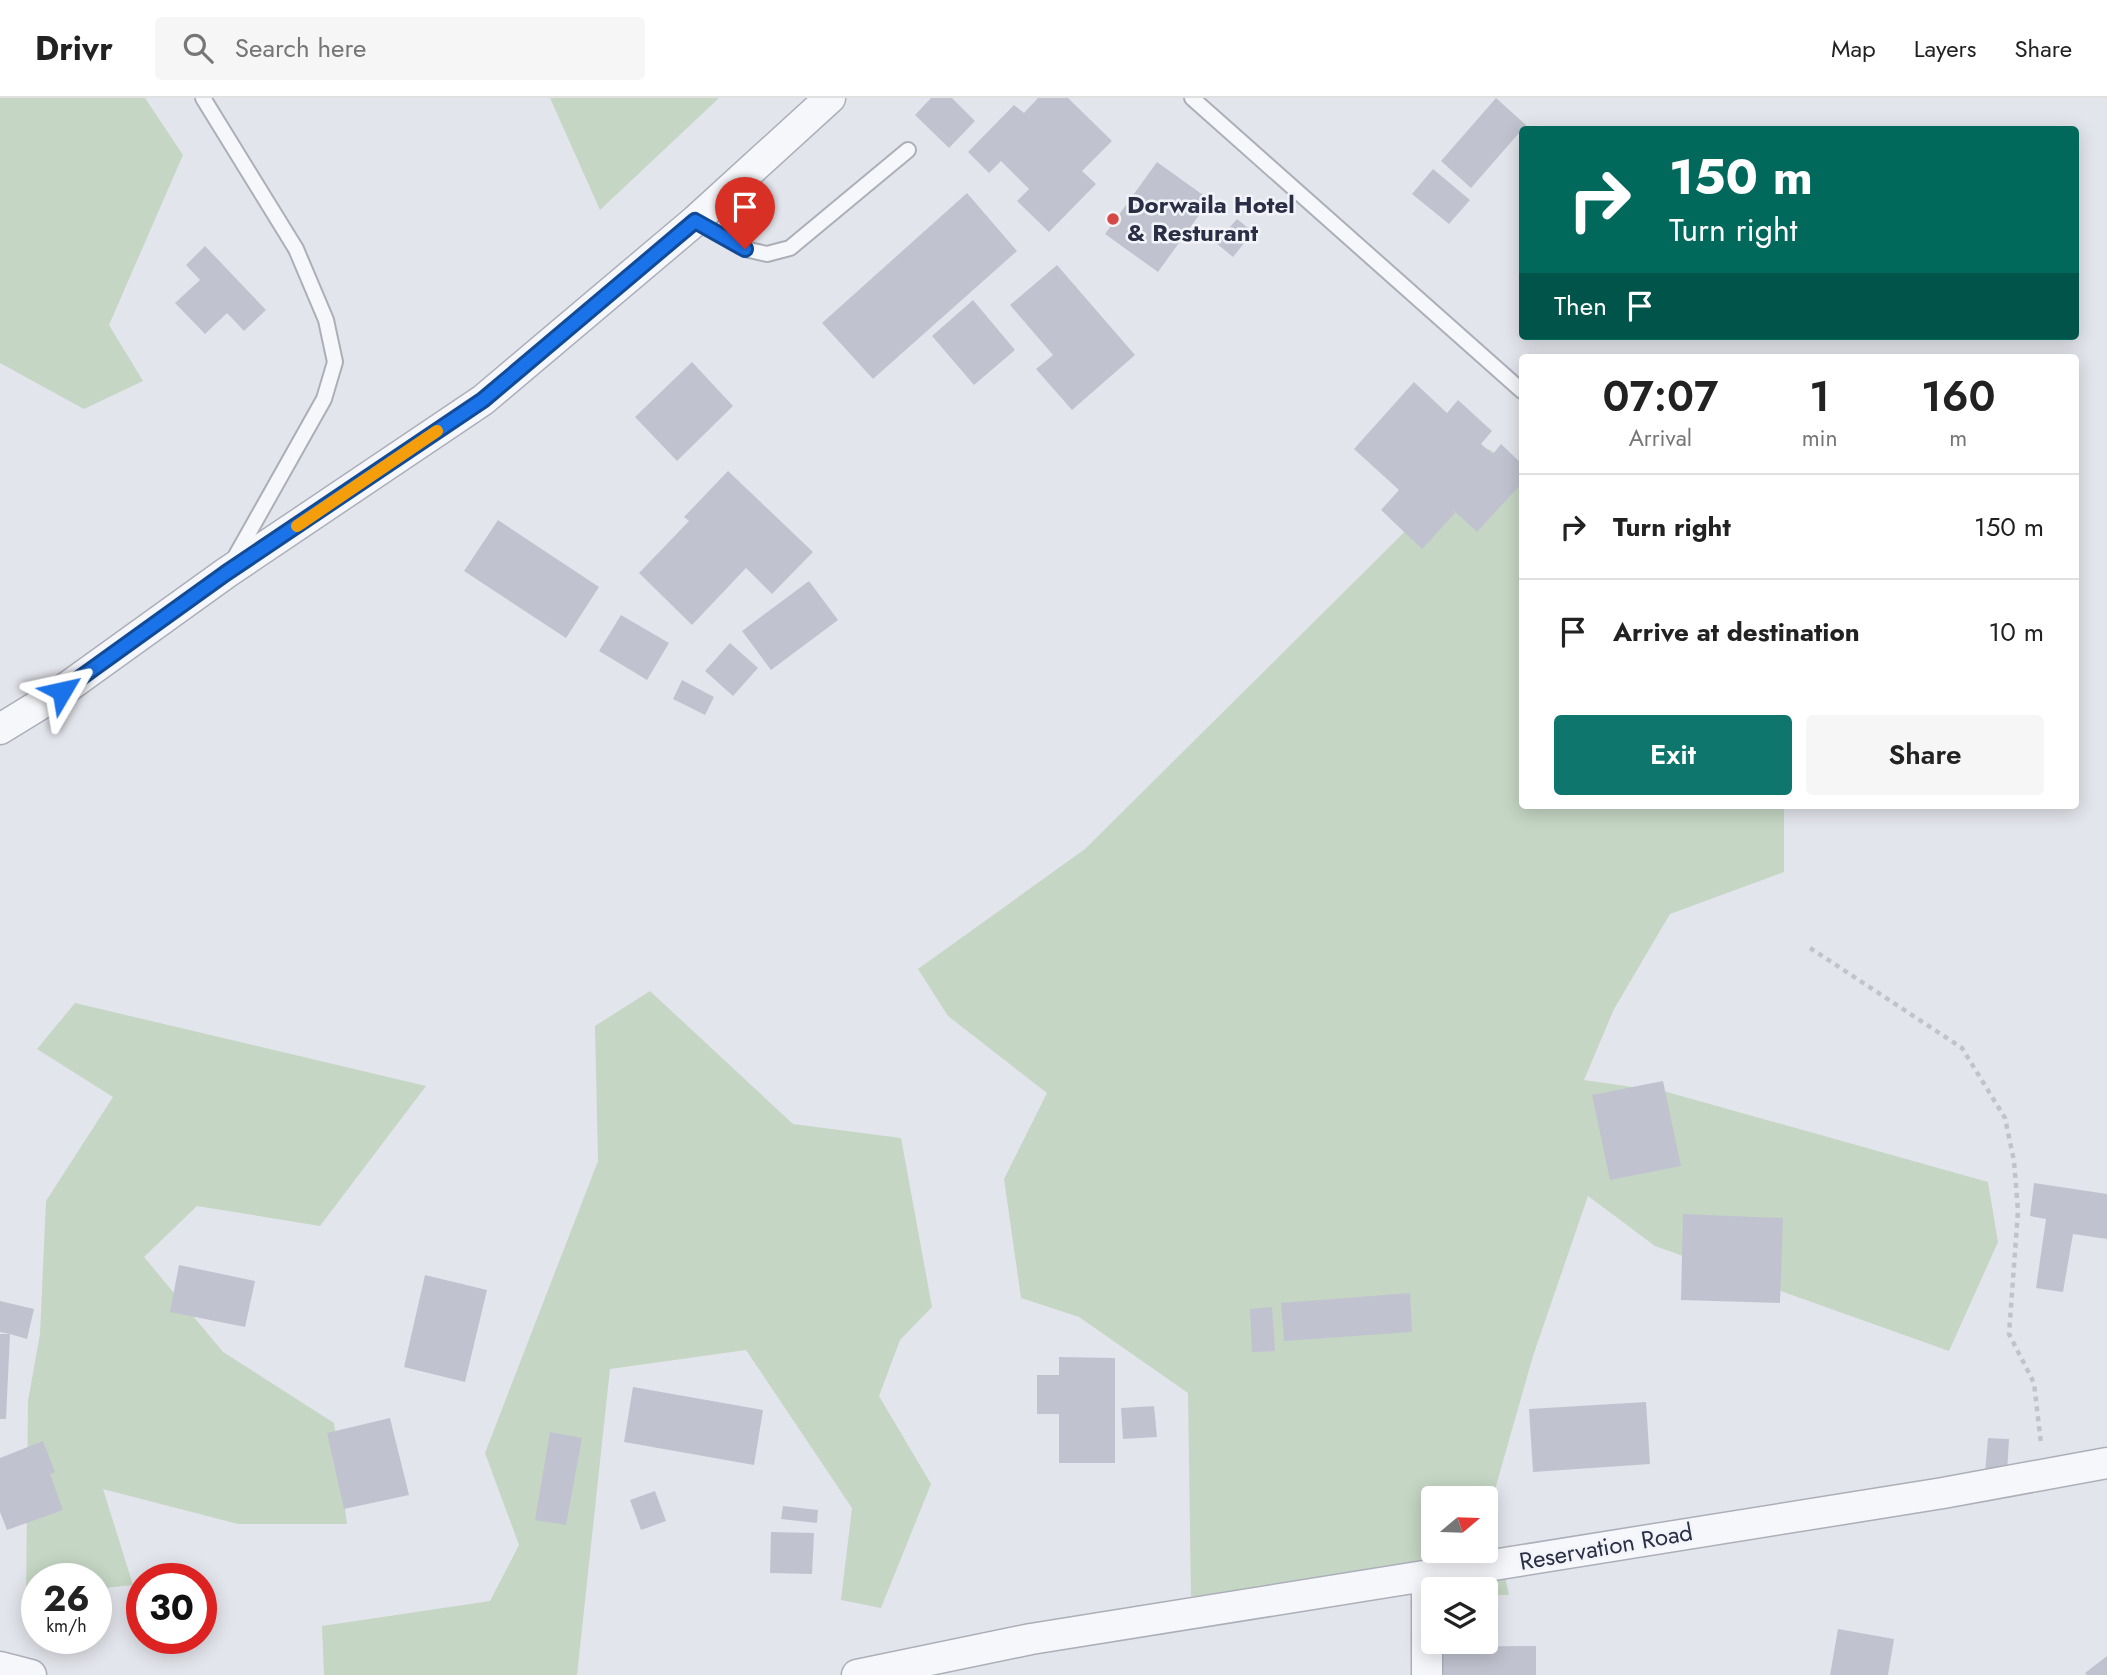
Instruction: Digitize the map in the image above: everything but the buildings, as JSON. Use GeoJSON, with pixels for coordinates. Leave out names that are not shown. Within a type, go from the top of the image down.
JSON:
{"type":"FeatureCollection","features":[{"type":"Feature","properties":{"kind":"street"},"geometry":{"type":"LineString","coordinates":[[0,729],[62,691],[226,573],[483,400],[695,221],[831,98]]}},
{"type":"Feature","properties":{"kind":"street","name":"Reservation Road"},"geometry":{"type":"LineString","coordinates":[[1427,1577],[1755,1521],[1943,1493],[2107,1463]]}},
{"type":"Feature","properties":{"kind":"street","name":"Reservation Road"},"geometry":{"type":"LineString","coordinates":[[856,1675],[1031,1639],[1421,1578]]}},
{"type":"Feature","properties":{"kind":"street"},"geometry":{"type":"LineString","coordinates":[[1427,1654],[1427,1675]]}},
{"type":"Feature","properties":{"kind":"street"},"geometry":{"type":"LineString","coordinates":[[0,1667],[31,1675]]}},
{"type":"Feature","properties":{"kind":"lane"},"geometry":{"type":"LineString","coordinates":[[203,98],[296,248],[326,320],[335,362],[324,399],[226,573]]}},
{"type":"Feature","properties":{"kind":"lane"},"geometry":{"type":"LineString","coordinates":[[1192,98],[1519,388]]}},
{"type":"Feature","properties":{"kind":"lane"},"geometry":{"type":"LineString","coordinates":[[695,221],[745,249],[767,254],[790,248],[908,150]]}},
{"type":"Feature","properties":{"kind":"path"},"geometry":{"type":"LineString","coordinates":[[1810,948],[1962,1048],[2005,1118],[2014,1161],[2018,1211],[2009,1334],[2034,1383],[2045,1473]]}},
{"type":"Feature","properties":{"kind":"green space"},"geometry":{"type":"Polygon","coordinates":[[[0,98],[145,98],[183,155],[109,325],[143,381],[84,409],[0,363],[0,98]]]}},
{"type":"Feature","properties":{"kind":"green space"},"geometry":{"type":"Polygon","coordinates":[[[550,98],[719,98],[600,210],[550,98]]]}},
{"type":"Feature","properties":{"kind":"green space"},"geometry":{"type":"Polygon","coordinates":[[[1488,449],[1519,465],[1519,809],[1784,809],[1784,872],[1670,914],[1614,1009],[1584,1080],[1667,1092],[1988,1182],[1998,1242],[1949,1351],[1655,1246],[1588,1196],[1533,1356],[1496,1486],[1421,1486],[1421,1563],[1498,1563],[1498,1544],[1509,1595],[1498,1595],[1498,1577],[1421,1577],[1421,1595],[1191,1596],[1188,1393],[1079,1317],[1021,1298],[1004,1179],[1047,1093],[948,1016],[918,969],[1085,849],[1488,449]]]}},
{"type":"Feature","properties":{"kind":"green space"},"geometry":{"type":"Polygon","coordinates":[[[650,991],[793,1124],[901,1138],[932,1307],[900,1340],[879,1396],[931,1484],[881,1608],[841,1600],[852,1508],[746,1350],[610,1369],[577,1675],[324,1675],[322,1626],[490,1601],[519,1545],[485,1453],[598,1161],[595,1026],[650,991]]]}},
{"type":"Feature","properties":{"kind":"green space"},"geometry":{"type":"Polygon","coordinates":[[[75,1003],[426,1086],[320,1226],[197,1206],[144,1257],[223,1352],[334,1423],[347,1524],[238,1524],[103,1489],[126,1563],[126,1586],[112,1587],[112,1563],[26,1563],[28,1401],[40,1334],[46,1201],[113,1097],[37,1049],[75,1003]]]}},
{"type":"Feature","properties":{"kind":"slow traffic"},"geometry":{"type":"LineString","coordinates":[[297,526],[437,431]]}},
{"type":"Feature","properties":{"kind":"place","name":"Dorwaila Hotel & Resturant"},"geometry":{"type":"Point","coordinates":[1113,219]}},
{"type":"Feature","properties":{"kind":"route"},"geometry":{"type":"LineString","coordinates":[[62,691],[226,573],[483,400],[695,221],[745,249]]}}]}
